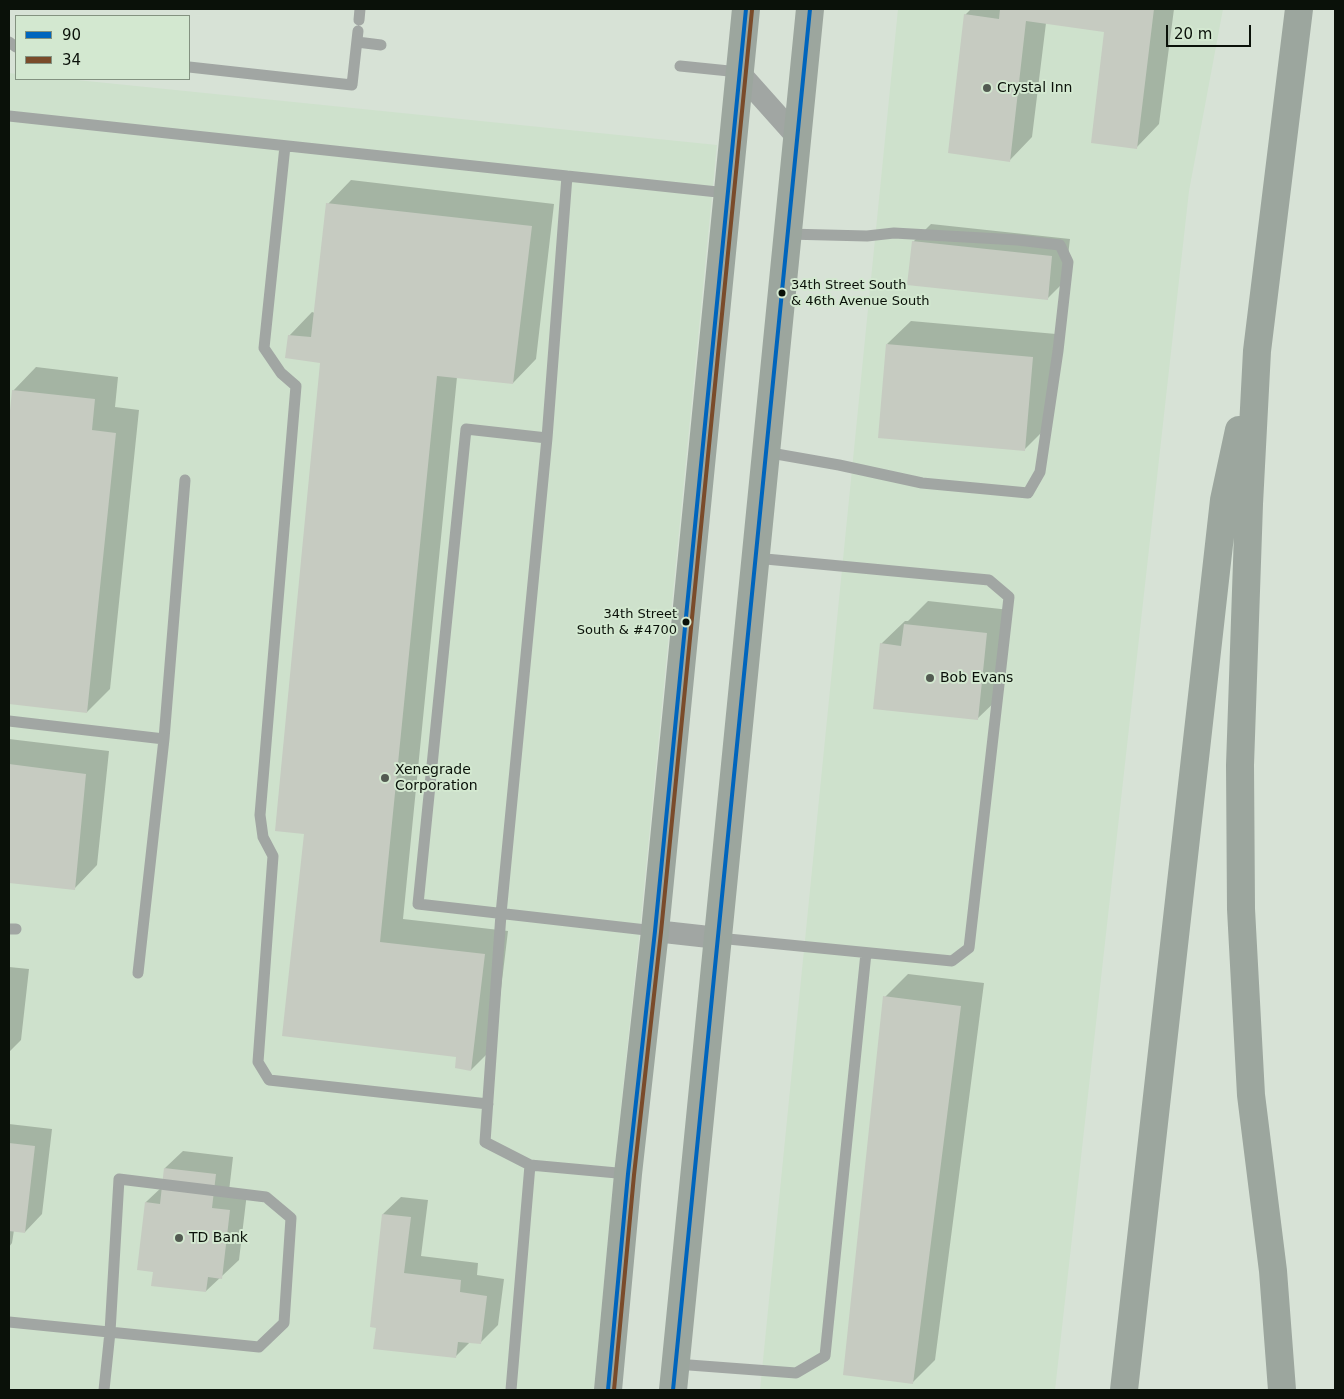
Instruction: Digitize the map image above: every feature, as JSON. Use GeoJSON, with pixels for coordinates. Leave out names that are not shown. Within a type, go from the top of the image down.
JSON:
{"type":"FeatureCollection","features":[{"type":"Feature","properties":{"kind":"highway"},"geometry":{"type":"LineString","coordinates":[[608,1390],[628,1174],[655,931],[746,9]]}},
{"type":"Feature","properties":{"kind":"highway"},"geometry":{"type":"LineString","coordinates":[[674,1377],[810,9]]}},
{"type":"Feature","properties":{"kind":"highway"},"geometry":{"type":"LineString","coordinates":[[1282,1390],[1273,1271],[1251,1095],[1241,908],[1240,764],[1249,504],[1257,351],[1299,9]]}},
{"type":"Feature","properties":{"kind":"highway"},"geometry":{"type":"LineString","coordinates":[[1124,1390],[1224,500],[1257,351]]}},
{"type":"Feature","properties":{"kind":"street"},"geometry":{"type":"LineString","coordinates":[[739,72],[797,137]]}},
{"type":"Feature","properties":{"kind":"street"},"geometry":{"type":"LineString","coordinates":[[655,931],[718,938]]}},
{"type":"Feature","properties":{"kind":"lane"},"geometry":{"type":"LineString","coordinates":[[359,25],[381,45]]}},
{"type":"Feature","properties":{"kind":"lane"},"geometry":{"type":"LineString","coordinates":[[190,67],[352,85],[359,25]]}},
{"type":"Feature","properties":{"kind":"lane"},"geometry":{"type":"LineString","coordinates":[[680,66],[739,72]]}},
{"type":"Feature","properties":{"kind":"lane"},"geometry":{"type":"LineString","coordinates":[[9,116],[727,193]]}},
{"type":"Feature","properties":{"kind":"lane"},"geometry":{"type":"LineString","coordinates":[[285,146],[264,348],[280,373],[296,386],[260,815],[263,837],[273,856],[258,1062],[269,1080],[488,1104]]}},
{"type":"Feature","properties":{"kind":"lane"},"geometry":{"type":"LineString","coordinates":[[567,176],[547,438],[500,914],[485,1142],[530,1165],[628,1174]]}},
{"type":"Feature","properties":{"kind":"lane"},"geometry":{"type":"LineString","coordinates":[[766,452],[922,483],[1028,493],[1040,472],[1058,352],[1068,262],[1060,245],[1018,240],[894,232],[867,236],[787,234]]}},
{"type":"Feature","properties":{"kind":"lane"},"geometry":{"type":"LineString","coordinates":[[547,438],[466,428],[418,904],[655,931]]}},
{"type":"Feature","properties":{"kind":"lane"},"geometry":{"type":"LineString","coordinates":[[138,973],[164,739],[185,480]]}},
{"type":"Feature","properties":{"kind":"lane"},"geometry":{"type":"LineString","coordinates":[[718,938],[952,961],[969,948],[1009,597],[989,580],[755,558]]}},
{"type":"Feature","properties":{"kind":"lane"},"geometry":{"type":"LineString","coordinates":[[9,721],[164,739]]}},
{"type":"Feature","properties":{"kind":"lane"},"geometry":{"type":"LineString","coordinates":[[674,1377],[796,1373],[825,1356],[866,952]]}},
{"type":"Feature","properties":{"kind":"lane"},"geometry":{"type":"LineString","coordinates":[[511,1390],[530,1165]]}},
{"type":"Feature","properties":{"kind":"lane"},"geometry":{"type":"LineString","coordinates":[[9,1322],[110,1332],[258,1348],[284,1323],[291,1218],[266,1197],[119,1179],[110,1332],[104,1390]]}},
{"type":"Feature","properties":{"kind":"shaded area"},"geometry":{"type":"Polygon","coordinates":[[[898,9],[1223,9],[1189,191],[1055,1390],[760,1390],[898,9]]]}},
{"type":"Feature","properties":{"kind":"shaded area"},"geometry":{"type":"Polygon","coordinates":[[[9,73],[15,74],[15,80],[77,80],[717,145],[594,1390],[9,1390],[9,73]]]}},
{"type":"Feature","properties":{"kind":"building","name":"Crystal Inn"},"geometry":{"type":"Polygon","coordinates":[[[1000,9],[1154,9],[1137,149],[1091,143],[1104,32],[1026,21],[1010,162],[948,153],[964,14],[999,19],[1000,9]]]}},
{"type":"Feature","properties":{"kind":"building"},"geometry":{"type":"Polygon","coordinates":[[[326,203],[532,226],[513,384],[437,376],[380,942],[485,954],[471,1071],[455,1068],[456,1057],[282,1036],[304,834],[275,831],[320,363],[285,358],[288,335],[311,337],[326,203]]]}},
{"type":"Feature","properties":{"kind":"building"},"geometry":{"type":"Polygon","coordinates":[[[912,241],[1052,256],[1048,300],[907,285],[912,241]]]}},
{"type":"Feature","properties":{"kind":"building"},"geometry":{"type":"Polygon","coordinates":[[[886,344],[1033,357],[1025,451],[878,438],[886,344]]]}},
{"type":"Feature","properties":{"kind":"building"},"geometry":{"type":"Polygon","coordinates":[[[12,390],[95,399],[92,430],[116,433],[87,713],[9,704],[9,421],[12,390]]]}},
{"type":"Feature","properties":{"kind":"building","name":"Bob Evans"},"geometry":{"type":"Polygon","coordinates":[[[904,624],[987,633],[978,720],[873,709],[880,643],[901,646],[904,624]]]}},
{"type":"Feature","properties":{"kind":"building"},"geometry":{"type":"Polygon","coordinates":[[[9,764],[86,774],[75,890],[9,883],[9,764]]]}},
{"type":"Feature","properties":{"kind":"building"},"geometry":{"type":"Polygon","coordinates":[[[883,996],[961,1006],[913,1384],[843,1375],[883,996]]]}},
{"type":"Feature","properties":{"kind":"building"},"geometry":{"type":"Polygon","coordinates":[[[9,1143],[35,1146],[25,1233],[9,1231],[9,1143]]]}},
{"type":"Feature","properties":{"kind":"building"},"geometry":{"type":"Polygon","coordinates":[[[164,1168],[216,1174],[212,1208],[230,1210],[222,1279],[208,1277],[206,1292],[151,1286],[153,1272],[137,1270],[145,1202],[160,1204],[164,1168]]]}},
{"type":"Feature","properties":{"kind":"building"},"geometry":{"type":"Polygon","coordinates":[[[382,1214],[411,1217],[404,1273],[461,1280],[460,1292],[487,1296],[481,1344],[458,1342],[456,1358],[373,1349],[376,1328],[370,1327],[382,1214]]]}},
{"type":"Feature","properties":{"kind":"transit line","name":"90"},"geometry":{"type":"LineString","coordinates":[[608,1390],[628,1174],[655,931],[746,9]]}},
{"type":"Feature","properties":{"kind":"transit line","name":"90"},"geometry":{"type":"LineString","coordinates":[[673,1390],[810,9]]}},
{"type":"Feature","properties":{"kind":"transit line","name":"34"},"geometry":{"type":"LineString","coordinates":[[614,1390],[752,10]]}},
{"type":"Feature","properties":{"kind":"place","name":"Crystal Inn"},"geometry":{"type":"Point","coordinates":[987,88]}},
{"type":"Feature","properties":{"kind":"place","name":"34th Street South & 46th Avenue South"},"geometry":{"type":"Point","coordinates":[782,293]}},
{"type":"Feature","properties":{"kind":"place","name":"34th Street South & #4700"},"geometry":{"type":"Point","coordinates":[686,622]}},
{"type":"Feature","properties":{"kind":"place","name":"Bob Evans"},"geometry":{"type":"Point","coordinates":[930,678]}},
{"type":"Feature","properties":{"kind":"place","name":"Xenegrade Corporation"},"geometry":{"type":"Point","coordinates":[385,778]}},
{"type":"Feature","properties":{"kind":"place","name":"TD Bank"},"geometry":{"type":"Point","coordinates":[179,1238]}}]}
